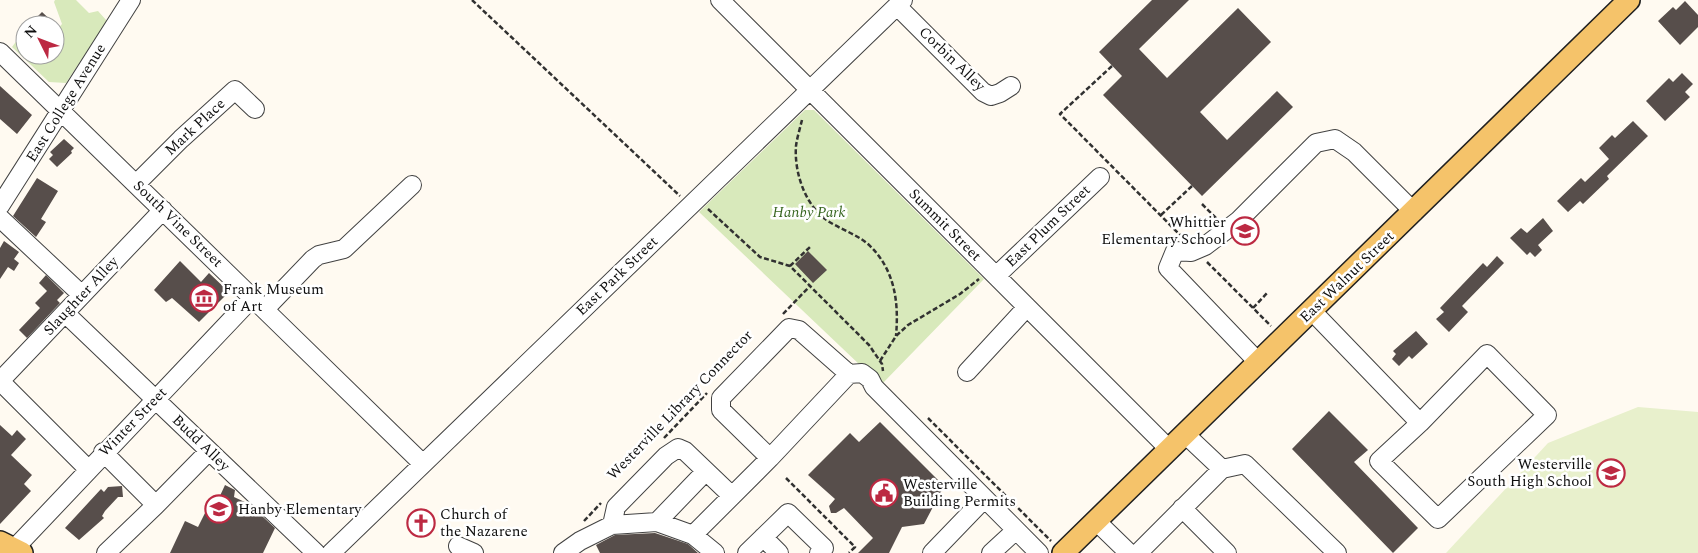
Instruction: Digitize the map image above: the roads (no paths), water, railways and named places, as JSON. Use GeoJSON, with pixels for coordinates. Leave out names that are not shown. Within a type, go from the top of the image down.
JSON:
{"type":"FeatureCollection","features":[{"type":"Feature","properties":{"kind":"main road","name":"East Walnut Street"},"geometry":{"type":"LineString","coordinates":[[1065,552],[1414,212],[1625,1]]}},
{"type":"Feature","properties":{"kind":"street","name":"East College Avenue"},"geometry":{"type":"LineString","coordinates":[[0,206],[131,0]]}},
{"type":"Feature","properties":{"kind":"street","name":"Summit Street"},"geometry":{"type":"LineString","coordinates":[[720,0],[990,275],[1027,307],[1170,450]]}},
{"type":"Feature","properties":{"kind":"street","name":"East Park Street"},"geometry":{"type":"LineString","coordinates":[[331,553],[900,3]]}},
{"type":"Feature","properties":{"kind":"street","name":"Corbin Alley"},"geometry":{"type":"LineString","coordinates":[[900,3],[983,92],[990,96],[1011,86]]}},
{"type":"Feature","properties":{"kind":"street","name":"South Vine Street"},"geometry":{"type":"LineString","coordinates":[[0,52],[424,464]]}},
{"type":"Feature","properties":{"kind":"street","name":"Mark Place"},"geometry":{"type":"LineString","coordinates":[[136,184],[181,138],[235,90],[255,109]]}},
{"type":"Feature","properties":{"kind":"street"},"geometry":{"type":"LineString","coordinates":[[1259,364],[1168,268],[1180,246],[1191,252],[1205,246],[1238,221],[1316,143],[1335,139],[1354,152],[1414,212]]}},
{"type":"Feature","properties":{"kind":"street","name":"East Plum Street"},"geometry":{"type":"LineString","coordinates":[[990,275],[1100,176]]}},
{"type":"Feature","properties":{"kind":"street","name":"Winter Street"},"geometry":{"type":"LineString","coordinates":[[12,548],[156,399],[259,303],[319,255],[344,249],[412,185]]}},
{"type":"Feature","properties":{"kind":"street","name":"Slaughter Alley"},"geometry":{"type":"LineString","coordinates":[[0,381],[162,210]]}},
{"type":"Feature","properties":{"kind":"street"},"geometry":{"type":"LineString","coordinates":[[0,218],[82,295]]}},
{"type":"Feature","properties":{"kind":"street"},"geometry":{"type":"LineString","coordinates":[[967,372],[1027,307]]}},
{"type":"Feature","properties":{"kind":"street"},"geometry":{"type":"LineString","coordinates":[[1312,312],[1420,423]]}},
{"type":"Feature","properties":{"kind":"street","name":"Budd Alley"},"geometry":{"type":"LineString","coordinates":[[65,313],[316,553]]}},
{"type":"Feature","properties":{"kind":"street"},"geometry":{"type":"LineString","coordinates":[[770,458],[721,410],[721,398],[789,328],[799,330],[849,374]]}},
{"type":"Feature","properties":{"kind":"street"},"geometry":{"type":"LineString","coordinates":[[1487,354],[1547,415],[1438,519],[1379,461],[1420,423],[1487,354]]}},
{"type":"Feature","properties":{"kind":"street"},"geometry":{"type":"LineString","coordinates":[[693,535],[770,458],[849,374],[862,373],[1039,553]]}},
{"type":"Feature","properties":{"kind":"street"},"geometry":{"type":"LineString","coordinates":[[0,381],[88,469]]}},
{"type":"Feature","properties":{"kind":"street"},"geometry":{"type":"LineString","coordinates":[[1186,435],[1222,469]]}},
{"type":"Feature","properties":{"kind":"street"},"geometry":{"type":"LineString","coordinates":[[612,525],[616,507],[666,456],[678,448],[685,451],[731,495]]}},
{"type":"Feature","properties":{"kind":"street"},"geometry":{"type":"LineString","coordinates":[[106,553],[209,451]]}},
{"type":"Feature","properties":{"kind":"street"},"geometry":{"type":"LineString","coordinates":[[103,452],[156,505]]}},
{"type":"Feature","properties":{"kind":"street"},"geometry":{"type":"LineString","coordinates":[[1138,553],[1222,469],[1245,464],[1337,553]]}},
{"type":"Feature","properties":{"kind":"street"},"geometry":{"type":"LineString","coordinates":[[657,522],[706,471]]}},
{"type":"Feature","properties":{"kind":"street"},"geometry":{"type":"LineString","coordinates":[[932,553],[984,499]]}},
{"type":"Feature","properties":{"kind":"street"},"geometry":{"type":"LineString","coordinates":[[1182,508],[1227,553]]}},
{"type":"Feature","properties":{"kind":"street"},"geometry":{"type":"LineString","coordinates":[[747,553],[788,513],[824,548],[819,553]]}},
{"type":"Feature","properties":{"kind":"street"},"geometry":{"type":"LineString","coordinates":[[1096,521],[1129,553]]}},
{"type":"Feature","properties":{"kind":"street"},"geometry":{"type":"LineString","coordinates":[[569,549],[612,525],[657,522],[693,535],[713,552]]}},
{"type":"Feature","properties":{"kind":"street"},"geometry":{"type":"LineString","coordinates":[[991,553],[1016,530]]}},
{"type":"Feature","properties":{"kind":"street"},"geometry":{"type":"LineString","coordinates":[[763,537],[780,553]]}},
{"type":"Feature","properties":{"kind":"place","name":"Whittier Elementary School"},"geometry":{"type":"Point","coordinates":[1245,231]}},
{"type":"Feature","properties":{"kind":"place","name":"Frank Museum of Art"},"geometry":{"type":"Point","coordinates":[204,298]}},
{"type":"Feature","properties":{"kind":"place","name":"Westerville South High School"},"geometry":{"type":"Point","coordinates":[1611,473]}},
{"type":"Feature","properties":{"kind":"place","name":"Westerville Building Permits"},"geometry":{"type":"Point","coordinates":[884,493]}},
{"type":"Feature","properties":{"kind":"place","name":"Hanby Elementary"},"geometry":{"type":"Point","coordinates":[219,509]}},
{"type":"Feature","properties":{"kind":"place","name":"Church of the Nazarene"},"geometry":{"type":"Point","coordinates":[421,523]}},
{"type":"Feature","properties":{"kind":"park label","name":"Hanby Park"},"geometry":{"type":"Point","coordinates":[809,212]}}]}
